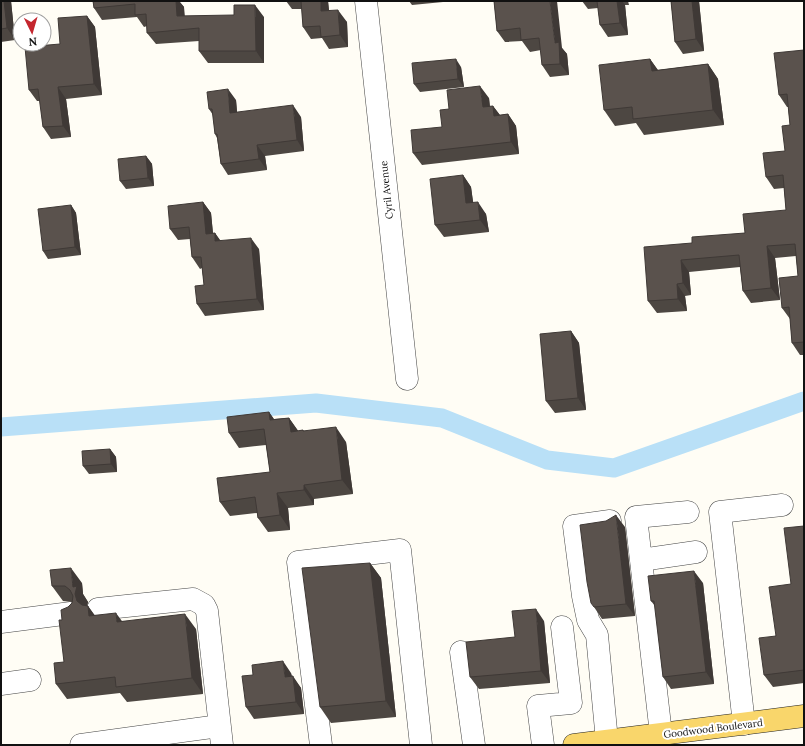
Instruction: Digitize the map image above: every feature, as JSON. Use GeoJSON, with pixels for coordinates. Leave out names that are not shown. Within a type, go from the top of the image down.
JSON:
{"type":"FeatureCollection","features":[{"type":"Feature","properties":{"kind":"main road","name":"Goodwood Boulevard"},"geometry":{"type":"LineString","coordinates":[[574,745],[607,741],[640,741],[661,734],[804,716]]}},
{"type":"Feature","properties":{"kind":"street","name":"Cyril Avenue"},"geometry":{"type":"LineString","coordinates":[[366,1],[407,379]]}},
{"type":"Feature","properties":{"kind":"street"},"geometry":{"type":"LineString","coordinates":[[744,724],[720,512],[782,505]]}},
{"type":"Feature","properties":{"kind":"street"},"geometry":{"type":"LineString","coordinates":[[661,734],[636,517],[688,512]]}},
{"type":"Feature","properties":{"kind":"street"},"geometry":{"type":"LineString","coordinates":[[607,741],[598,635],[588,620],[583,596],[574,526],[613,521]]}},
{"type":"Feature","properties":{"kind":"street"},"geometry":{"type":"LineString","coordinates":[[321,745],[298,562],[400,550],[421,745]]}},
{"type":"Feature","properties":{"kind":"street"},"geometry":{"type":"LineString","coordinates":[[641,560],[696,552]]}},
{"type":"Feature","properties":{"kind":"street"},"geometry":{"type":"LineString","coordinates":[[81,745],[220,729],[207,611],[204,605],[192,599],[98,609]]}},
{"type":"Feature","properties":{"kind":"street"},"geometry":{"type":"LineString","coordinates":[[1,622],[71,613]]}},
{"type":"Feature","properties":{"kind":"street"},"geometry":{"type":"LineString","coordinates":[[543,745],[538,706],[571,703],[562,627]]}},
{"type":"Feature","properties":{"kind":"street"},"geometry":{"type":"LineString","coordinates":[[462,652],[474,745]]}},
{"type":"Feature","properties":{"kind":"street"},"geometry":{"type":"LineString","coordinates":[[1,684],[30,680]]}},
{"type":"Feature","properties":{"kind":"building"},"geometry":{"type":"Polygon","coordinates":[[[1,1],[4,1],[7,28],[1,29],[1,1]]]}},
{"type":"Feature","properties":{"kind":"building"},"geometry":{"type":"Polygon","coordinates":[[[93,1],[176,1],[177,16],[234,15],[234,5],[255,5],[256,51],[199,51],[199,28],[147,33],[146,14],[135,15],[135,4],[94,8],[93,1]]]}},
{"type":"Feature","properties":{"kind":"building"},"geometry":{"type":"Polygon","coordinates":[[[301,1],[321,1],[321,11],[338,10],[340,35],[321,37],[320,26],[303,27],[301,1]]]}},
{"type":"Feature","properties":{"kind":"building"},"geometry":{"type":"Polygon","coordinates":[[[494,1],[550,1],[555,43],[559,42],[560,64],[542,65],[539,38],[521,40],[520,28],[497,31],[494,1]]]}},
{"type":"Feature","properties":{"kind":"building"},"geometry":{"type":"Polygon","coordinates":[[[597,1],[617,1],[620,23],[600,25],[597,1]]]}},
{"type":"Feature","properties":{"kind":"building"},"geometry":{"type":"Polygon","coordinates":[[[671,1],[692,1],[696,39],[675,42],[671,1]]]}},
{"type":"Feature","properties":{"kind":"building"},"geometry":{"type":"Polygon","coordinates":[[[87,16],[94,84],[58,87],[63,126],[43,127],[38,89],[29,90],[25,52],[52,52],[52,45],[60,44],[58,18],[87,16]]]}},
{"type":"Feature","properties":{"kind":"building"},"geometry":{"type":"Polygon","coordinates":[[[804,50],[804,342],[792,343],[789,307],[782,308],[779,278],[798,276],[795,244],[767,246],[771,288],[743,291],[739,255],[681,260],[683,283],[677,284],[678,299],[648,301],[644,247],[692,243],[692,237],[745,233],[743,214],[786,210],[783,175],[766,177],[763,153],[785,151],[782,126],[790,125],[787,94],[779,95],[774,53],[804,50]]]}},
{"type":"Feature","properties":{"kind":"building"},"geometry":{"type":"Polygon","coordinates":[[[456,59],[458,79],[414,84],[412,63],[456,59]]]}},
{"type":"Feature","properties":{"kind":"building"},"geometry":{"type":"Polygon","coordinates":[[[650,59],[652,71],[708,64],[713,110],[633,119],[632,107],[604,110],[599,65],[650,59]]]}},
{"type":"Feature","properties":{"kind":"building"},"geometry":{"type":"Polygon","coordinates":[[[480,86],[483,107],[493,106],[494,116],[508,114],[511,142],[413,153],[411,130],[442,127],[440,110],[449,109],[447,90],[480,86]]]}},
{"type":"Feature","properties":{"kind":"building"},"geometry":{"type":"Polygon","coordinates":[[[228,89],[230,113],[293,105],[297,140],[257,145],[259,159],[221,164],[217,134],[215,134],[212,109],[209,109],[207,92],[228,89]]]}},
{"type":"Feature","properties":{"kind":"building"},"geometry":{"type":"Polygon","coordinates":[[[146,156],[148,178],[120,181],[118,159],[146,156]]]}},
{"type":"Feature","properties":{"kind":"building"},"geometry":{"type":"Polygon","coordinates":[[[463,175],[466,203],[478,202],[480,220],[435,225],[430,179],[463,175]]]}},
{"type":"Feature","properties":{"kind":"building"},"geometry":{"type":"Polygon","coordinates":[[[203,202],[206,234],[215,233],[215,241],[251,238],[257,299],[197,304],[195,286],[204,285],[201,257],[192,257],[189,227],[170,229],[168,206],[203,202]]]}},
{"type":"Feature","properties":{"kind":"building"},"geometry":{"type":"Polygon","coordinates":[[[71,205],[75,247],[43,251],[38,209],[71,205]]]}},
{"type":"Feature","properties":{"kind":"building"},"geometry":{"type":"Polygon","coordinates":[[[571,331],[578,398],[546,401],[540,334],[571,331]]]}},
{"type":"Feature","properties":{"kind":"building"},"geometry":{"type":"Polygon","coordinates":[[[269,412],[270,420],[289,418],[291,432],[336,427],[342,480],[304,485],[304,490],[277,493],[280,515],[258,518],[255,497],[220,502],[217,478],[270,472],[264,429],[229,433],[227,417],[269,412]]]}},
{"type":"Feature","properties":{"kind":"building"},"geometry":{"type":"Polygon","coordinates":[[[110,449],[111,464],[83,466],[82,451],[110,449]]]}},
{"type":"Feature","properties":{"kind":"building"},"geometry":{"type":"Polygon","coordinates":[[[616,515],[626,604],[594,607],[591,603],[587,582],[580,525],[606,521],[616,515]]]}},
{"type":"Feature","properties":{"kind":"building"},"geometry":{"type":"Polygon","coordinates":[[[804,526],[804,670],[764,675],[759,638],[776,636],[769,587],[791,584],[784,528],[804,526]]]}},
{"type":"Feature","properties":{"kind":"building"},"geometry":{"type":"Polygon","coordinates":[[[370,563],[386,701],[320,707],[302,568],[370,563]]]}},
{"type":"Feature","properties":{"kind":"building"},"geometry":{"type":"Polygon","coordinates":[[[71,568],[73,587],[77,586],[75,594],[77,601],[82,605],[88,606],[89,616],[116,613],[117,622],[185,614],[192,678],[116,687],[115,677],[56,684],[54,663],[64,662],[59,620],[62,620],[61,610],[68,607],[72,603],[73,596],[70,590],[65,586],[52,586],[50,570],[71,568]]]}},
{"type":"Feature","properties":{"kind":"building"},"geometry":{"type":"Polygon","coordinates":[[[694,571],[706,672],[663,677],[654,601],[651,601],[648,576],[694,571]]]}},
{"type":"Feature","properties":{"kind":"building"},"geometry":{"type":"Polygon","coordinates":[[[536,609],[541,671],[470,677],[466,642],[515,637],[512,611],[536,609]]]}},
{"type":"Feature","properties":{"kind":"building"},"geometry":{"type":"Polygon","coordinates":[[[283,661],[285,677],[293,676],[296,702],[246,707],[242,676],[253,675],[252,665],[283,661]]]}},
{"type":"Feature","properties":{"kind":"waterway"},"geometry":{"type":"LineString","coordinates":[[1,427],[316,403],[442,418],[547,460],[614,468],[804,401]]}}]}
